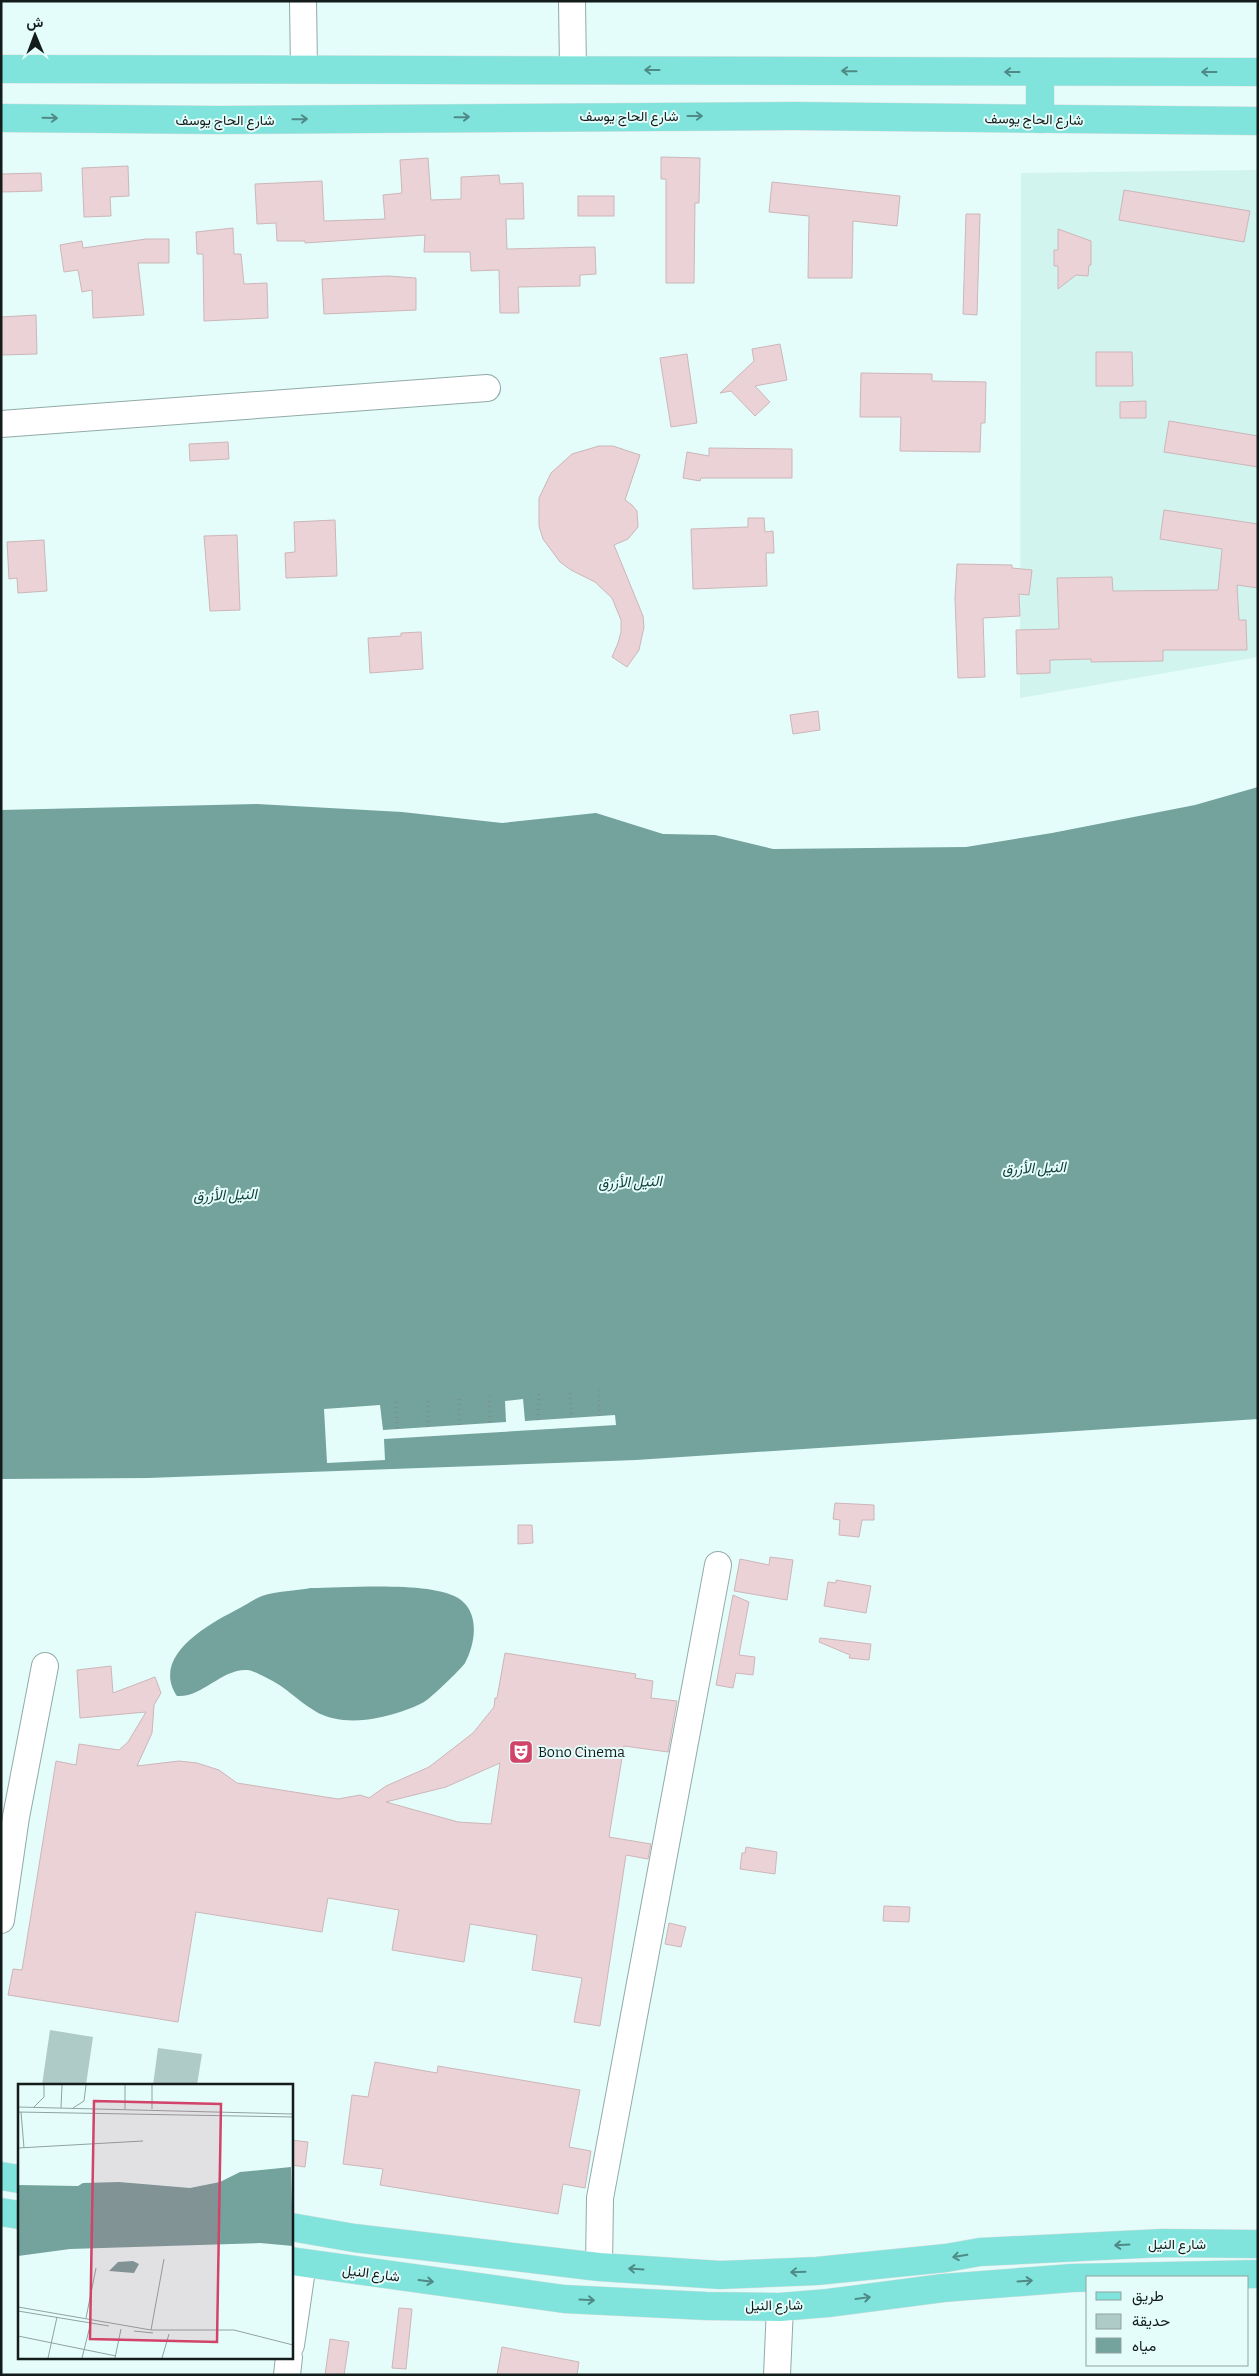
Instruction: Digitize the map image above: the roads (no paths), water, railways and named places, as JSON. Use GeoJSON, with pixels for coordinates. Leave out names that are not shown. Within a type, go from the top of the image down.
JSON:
{"type":"FeatureCollection","features":[{"type":"Feature","properties":{"kind":"main road"},"geometry":{"type":"LineString","coordinates":[[1,69],[1258,72]]}},
{"type":"Feature","properties":{"kind":"main road"},"geometry":{"type":"LineString","coordinates":[[1040,72],[1040,119]]}},
{"type":"Feature","properties":{"kind":"main road","name":"شارع الحاج يوسف"},"geometry":{"type":"LineString","coordinates":[[1,118],[219,120],[555,116],[1258,121]]}},
{"type":"Feature","properties":{"kind":"main road"},"geometry":{"type":"LineString","coordinates":[[1,2177],[18,2179]]}},
{"type":"Feature","properties":{"kind":"main road"},"geometry":{"type":"LineString","coordinates":[[1,2212],[18,2215]]}},
{"type":"Feature","properties":{"kind":"main road","name":"شارع النيل"},"geometry":{"type":"LineString","coordinates":[[292,2227],[354,2238],[599,2267],[720,2275],[818,2271],[946,2258],[980,2252],[1162,2243],[1258,2244]]}},
{"type":"Feature","properties":{"kind":"main road","name":"شارع النيل"},"geometry":{"type":"LineString","coordinates":[[297,2262],[564,2299],[706,2306],[780,2307],[828,2303],[942,2288],[1086,2278]]}},
{"type":"Feature","properties":{"kind":"main road","name":"شارع النيل"},"geometry":{"type":"LineString","coordinates":[[1165,2276],[1258,2274]]}},
{"type":"Feature","properties":{"kind":"street"},"geometry":{"type":"LineString","coordinates":[[303,1],[304,70]]}},
{"type":"Feature","properties":{"kind":"street"},"geometry":{"type":"LineString","coordinates":[[572,1],[573,70]]}},
{"type":"Feature","properties":{"kind":"street"},"geometry":{"type":"LineString","coordinates":[[1,424],[487,388]]}},
{"type":"Feature","properties":{"kind":"street"},"geometry":{"type":"LineString","coordinates":[[599,2267],[600,2198],[718,1565]]}},
{"type":"Feature","properties":{"kind":"street"},"geometry":{"type":"LineString","coordinates":[[1,1920],[16,1817],[45,1666]]}},
{"type":"Feature","properties":{"kind":"street"},"geometry":{"type":"LineString","coordinates":[[292,2331],[297,2262]]}},
{"type":"Feature","properties":{"kind":"street"},"geometry":{"type":"LineString","coordinates":[[777,2375],[780,2307]]}},
{"type":"Feature","properties":{"kind":"street"},"geometry":{"type":"LineString","coordinates":[[287,2375],[290,2358]]}},
{"type":"Feature","properties":{"kind":"water","name":"النيل الأزرق"},"geometry":{"type":"Polygon","coordinates":[[[1258,787],[1258,1419],[636,1460],[148,1478],[1,1479],[1,810],[257,804],[402,812],[502,823],[596,813],[663,834],[715,835],[773,849],[966,847],[1052,833],[1195,805],[1258,787]]]}},
{"type":"Feature","properties":{"kind":"water"},"geometry":{"type":"Polygon","coordinates":[[[389,1586],[411,1587],[449,1594],[461,1600],[467,1606],[473,1622],[473,1639],[465,1663],[439,1690],[424,1702],[402,1712],[370,1719],[345,1720],[322,1715],[279,1685],[249,1670],[229,1674],[195,1693],[177,1696],[171,1681],[171,1668],[177,1655],[199,1633],[212,1623],[262,1596],[311,1588],[389,1586]]]}},
{"type":"Feature","properties":{"kind":"place","name":"Bono Cinema"},"geometry":{"type":"Point","coordinates":[521,1752]}}]}
